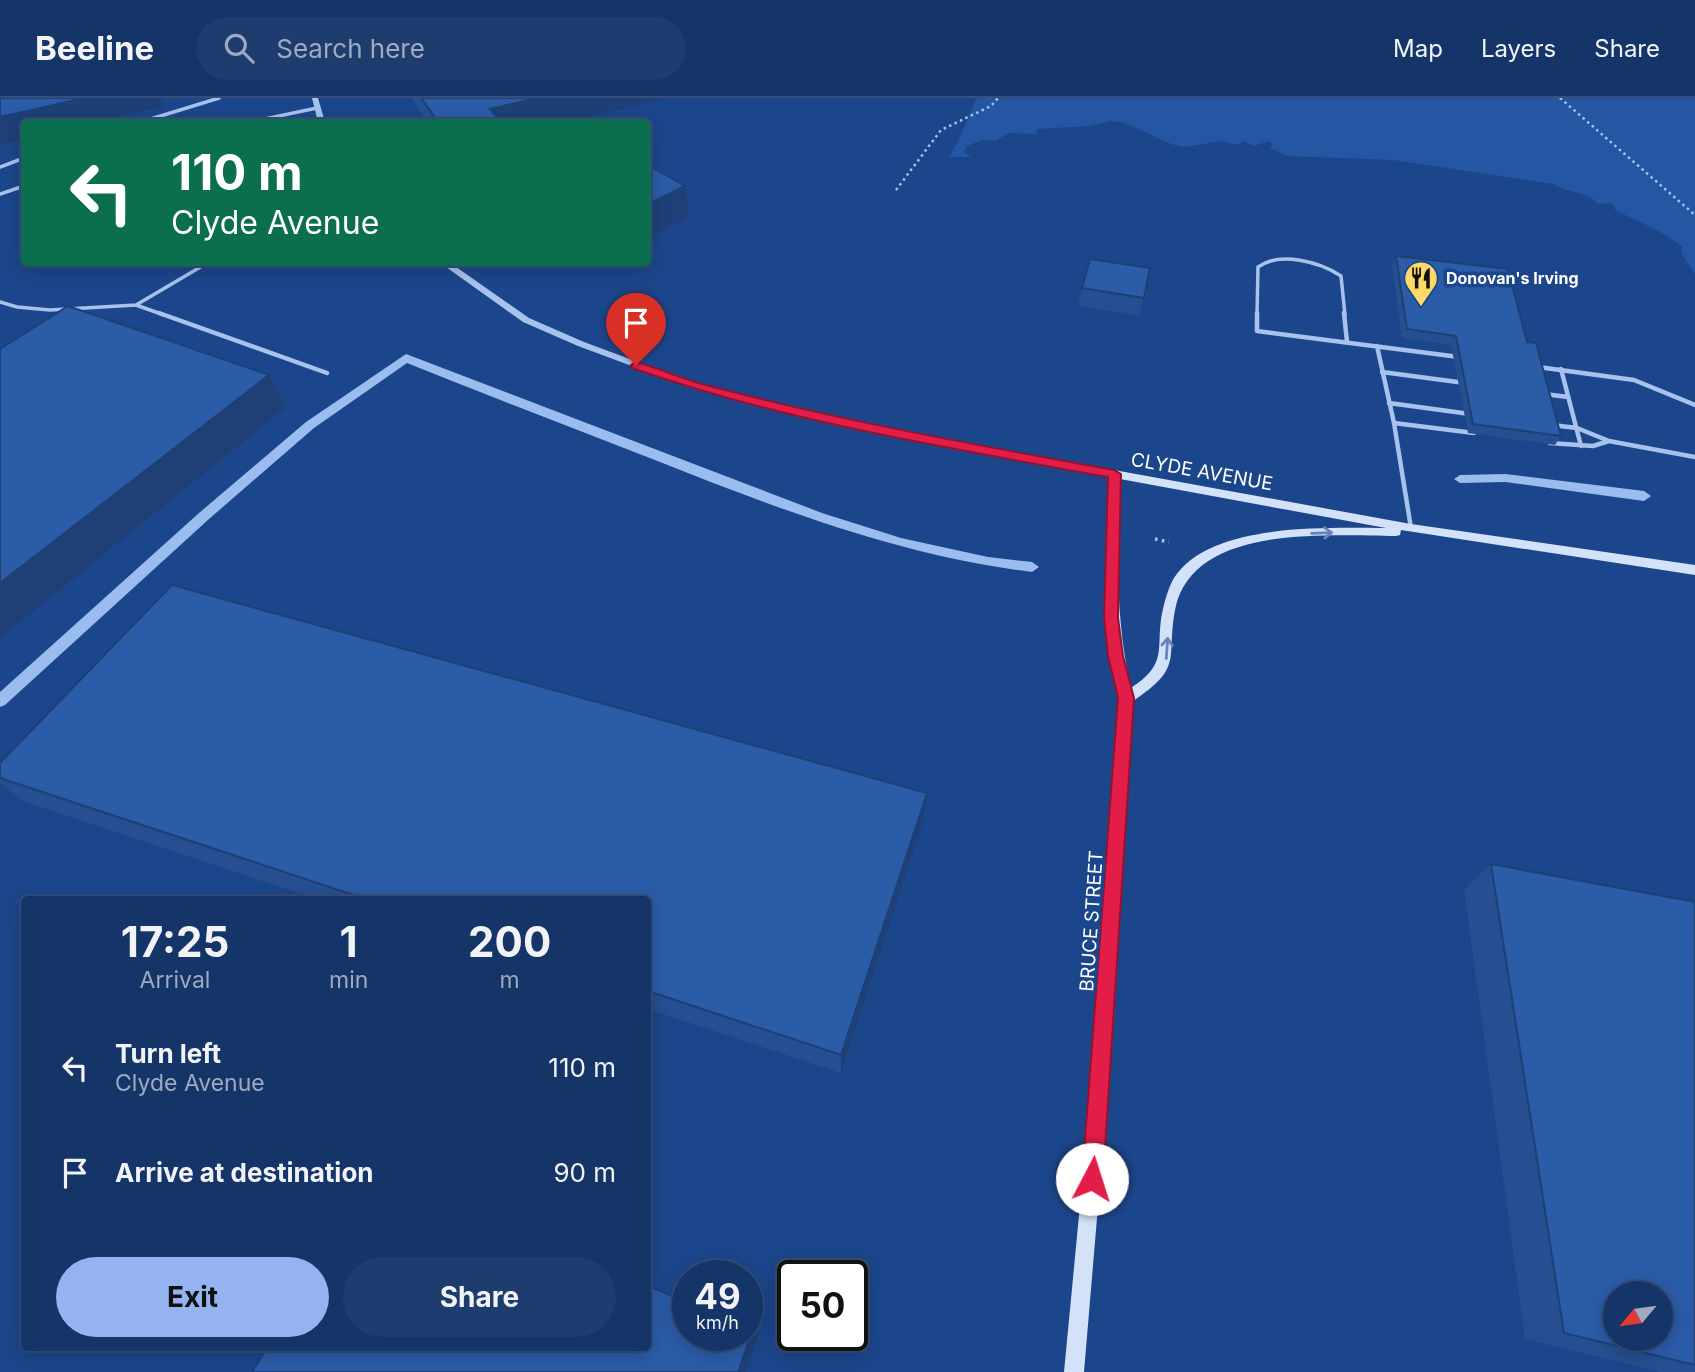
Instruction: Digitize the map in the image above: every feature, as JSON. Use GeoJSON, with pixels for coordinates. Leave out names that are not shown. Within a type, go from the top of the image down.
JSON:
{"type":"FeatureCollection","features":[{"type":"Feature","properties":{"kind":"main road","name":"CLYDE AVENUE"},"geometry":{"type":"LineString","coordinates":[[1114,474],[1432,532],[1695,570]]}},
{"type":"Feature","properties":{"kind":"main road","name":"BRUCE STREET"},"geometry":{"type":"LineString","coordinates":[[1074,1372],[1106,1017],[1126,698],[1115,656],[1111,618],[1114,474]]}},
{"type":"Feature","properties":{"kind":"main road"},"geometry":{"type":"LineString","coordinates":[[1126,698],[1147,686],[1160,673],[1167,658],[1172,591],[1192,565],[1207,554],[1244,541],[1266,537],[1432,532]]}},
{"type":"Feature","properties":{"kind":"street"},"geometry":{"type":"LineString","coordinates":[[315,98],[321,119]]}},
{"type":"Feature","properties":{"kind":"street","name":"CLYDE AVENUE"},"geometry":{"type":"LineString","coordinates":[[449,266],[526,320],[581,344],[694,386],[907,436],[1114,474]]}},
{"type":"Feature","properties":{"kind":"lane"},"geometry":{"type":"LineString","coordinates":[[152,119],[219,98]]}},
{"type":"Feature","properties":{"kind":"lane"},"geometry":{"type":"LineString","coordinates":[[264,119],[317,108]]}},
{"type":"Feature","properties":{"kind":"lane"},"geometry":{"type":"LineString","coordinates":[[0,167],[21,160]]}},
{"type":"Feature","properties":{"kind":"lane"},"geometry":{"type":"LineString","coordinates":[[0,194],[21,187]]}},
{"type":"Feature","properties":{"kind":"lane"},"geometry":{"type":"LineString","coordinates":[[1347,342],[1341,276],[1337,271],[1322,265],[1271,259],[1260,263],[1258,331],[1470,358]]}},
{"type":"Feature","properties":{"kind":"lane"},"geometry":{"type":"LineString","coordinates":[[136,305],[202,266]]}},
{"type":"Feature","properties":{"kind":"lane"},"geometry":{"type":"LineString","coordinates":[[0,302],[35,312],[109,304],[136,305],[327,373]]}},
{"type":"Feature","properties":{"kind":"lane"},"geometry":{"type":"LineString","coordinates":[[1377,346],[1394,423],[1411,528]]}},
{"type":"Feature","properties":{"kind":"lane"},"geometry":{"type":"LineString","coordinates":[[1535,366],[1634,380],[1695,405]]}},
{"type":"Feature","properties":{"kind":"lane"},"geometry":{"type":"LineString","coordinates":[[1560,369],[1581,446]]}},
{"type":"Feature","properties":{"kind":"lane"},"geometry":{"type":"LineString","coordinates":[[1382,372],[1475,385]]}},
{"type":"Feature","properties":{"kind":"lane"},"geometry":{"type":"LineString","coordinates":[[1542,394],[1568,397]]}},
{"type":"Feature","properties":{"kind":"lane"},"geometry":{"type":"LineString","coordinates":[[1389,403],[1483,415]]}},
{"type":"Feature","properties":{"kind":"lane"},"geometry":{"type":"LineString","coordinates":[[1394,423],[1475,433]]}},
{"type":"Feature","properties":{"kind":"lane"},"geometry":{"type":"LineString","coordinates":[[1550,424],[1577,428],[1609,441],[1694,457],[1695,464]]}},
{"type":"Feature","properties":{"kind":"lane"},"geometry":{"type":"LineString","coordinates":[[1541,441],[1593,446],[1609,441]]}},
{"type":"Feature","properties":{"kind":"path"},"geometry":{"type":"LineString","coordinates":[[896,190],[941,130],[991,106],[998,98]]}},
{"type":"Feature","properties":{"kind":"path"},"geometry":{"type":"LineString","coordinates":[[1560,98],[1695,215]]}},
{"type":"Feature","properties":{"kind":"path"},"geometry":{"type":"LineString","coordinates":[[1155,539],[1169,542]]}},
{"type":"Feature","properties":{"kind":"shaded area"},"geometry":{"type":"Polygon","coordinates":[[[977,98],[1695,98],[1695,274],[1681,252],[1682,247],[1667,236],[1619,212],[1609,203],[1598,204],[1589,197],[1554,184],[1393,160],[1287,156],[1270,148],[1273,145],[1269,141],[1254,146],[1244,141],[1236,145],[1221,141],[1184,147],[1171,144],[1125,123],[1110,121],[1089,126],[1037,129],[1036,134],[1008,133],[996,141],[982,140],[967,146],[964,152],[971,157],[949,157],[977,98]]]}},
{"type":"Feature","properties":{"kind":"building"},"geometry":{"type":"Polygon","coordinates":[[[0,98],[84,98],[0,117],[0,98]]]}},
{"type":"Feature","properties":{"kind":"building"},"geometry":{"type":"Polygon","coordinates":[[[421,98],[537,98],[490,109],[498,119],[436,119],[421,98]]]}},
{"type":"Feature","properties":{"kind":"building"},"geometry":{"type":"Polygon","coordinates":[[[651,167],[685,186],[651,203],[651,167]]]}},
{"type":"Feature","properties":{"kind":"building"},"geometry":{"type":"Polygon","coordinates":[[[1396,256],[1508,269],[1527,342],[1536,343],[1561,436],[1473,424],[1456,336],[1407,329],[1396,256]]]}},
{"type":"Feature","properties":{"kind":"building"},"geometry":{"type":"Polygon","coordinates":[[[1090,259],[1150,268],[1144,298],[1082,288],[1090,259]]]}},
{"type":"Feature","properties":{"kind":"building"},"geometry":{"type":"Polygon","coordinates":[[[68,306],[269,375],[0,583],[0,349],[68,306]]]}},
{"type":"Feature","properties":{"kind":"building"},"geometry":{"type":"Polygon","coordinates":[[[172,585],[927,793],[841,1055],[651,992],[651,896],[357,896],[0,778],[0,763],[172,585]]]}},
{"type":"Feature","properties":{"kind":"building"},"geometry":{"type":"Polygon","coordinates":[[[1491,864],[1695,902],[1695,1365],[1638,1351],[1673,1351],[1673,1281],[1603,1281],[1603,1343],[1564,1333],[1491,864]]]}},
{"type":"Feature","properties":{"kind":"building"},"geometry":{"type":"Polygon","coordinates":[[[651,1287],[672,1296],[672,1351],[745,1351],[738,1372],[252,1372],[265,1351],[651,1351],[651,1287]]]}},
{"type":"Feature","properties":{"kind":"waterway"},"geometry":{"type":"LineString","coordinates":[[0,701],[204,516],[310,425],[406,358],[817,517],[944,554],[1032,567]]}},
{"type":"Feature","properties":{"kind":"waterway"},"geometry":{"type":"LineString","coordinates":[[1460,479],[1505,478],[1644,496]]}},
{"type":"Feature","properties":{"kind":"place","name":"Donovan's Irving"},"geometry":{"type":"Point","coordinates":[1421,308]}},
{"type":"Feature","properties":{"kind":"route"},"geometry":{"type":"LineString","coordinates":[[636,365],[694,386],[907,436],[1114,474],[1111,618],[1115,656],[1126,698],[1106,1017],[1092,1179]]}}]}
